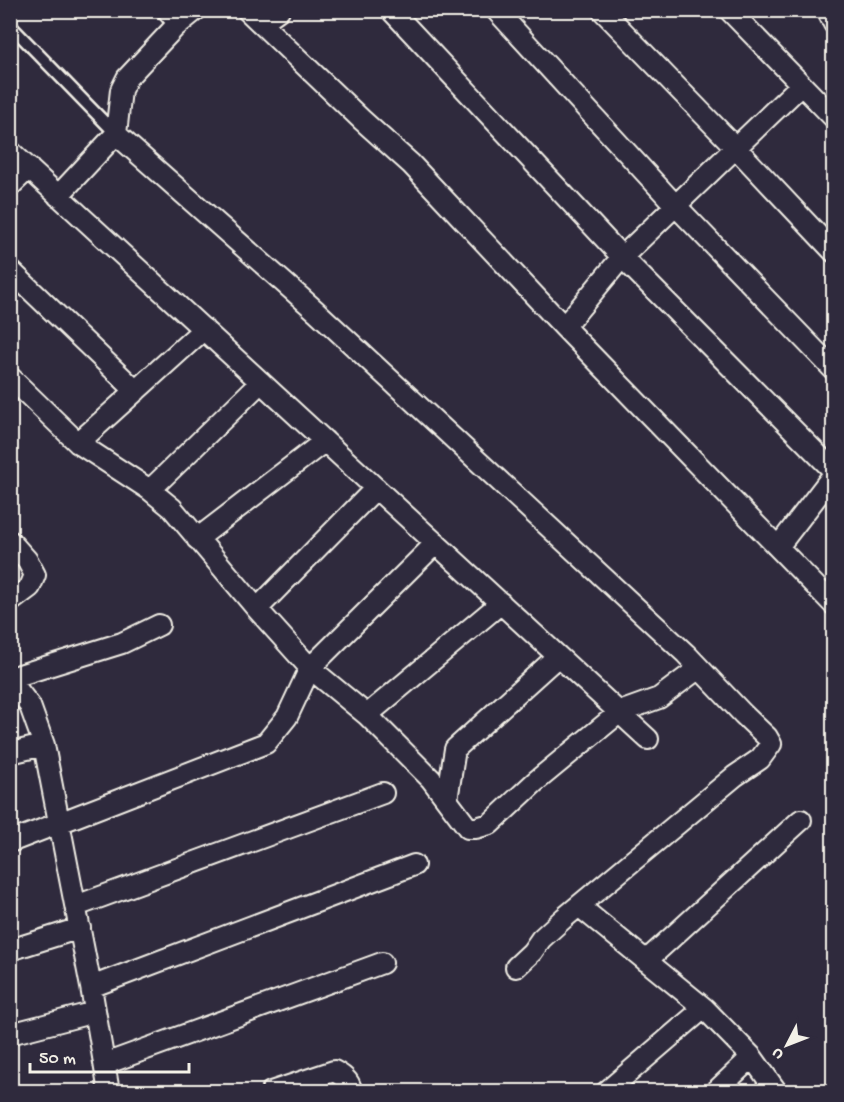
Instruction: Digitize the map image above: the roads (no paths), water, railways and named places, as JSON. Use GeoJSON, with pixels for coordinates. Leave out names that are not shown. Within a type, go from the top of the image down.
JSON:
{"type":"FeatureCollection","features":[{"type":"Feature","properties":{"kind":"street"},"geometry":{"type":"LineString","coordinates":[[58,196],[116,134],[122,90],[127,78],[175,27],[196,10]]}},
{"type":"Feature","properties":{"kind":"street"},"geometry":{"type":"LineString","coordinates":[[254,17],[279,10]]}},
{"type":"Feature","properties":{"kind":"street"},"geometry":{"type":"LineString","coordinates":[[391,10],[622,256],[834,472],[778,547]]}},
{"type":"Feature","properties":{"kind":"street"},"geometry":{"type":"LineString","coordinates":[[496,10],[675,205],[834,370]]}},
{"type":"Feature","properties":{"kind":"street"},"geometry":{"type":"LineString","coordinates":[[602,10],[834,252]]}},
{"type":"Feature","properties":{"kind":"street"},"geometry":{"type":"LineString","coordinates":[[729,10],[834,117]]}},
{"type":"Feature","properties":{"kind":"street"},"geometry":{"type":"LineString","coordinates":[[827,10],[834,24]]}},
{"type":"Feature","properties":{"kind":"street"},"geometry":{"type":"LineString","coordinates":[[254,17],[411,164],[564,327],[834,605]]}},
{"type":"Feature","properties":{"kind":"street"},"geometry":{"type":"LineString","coordinates":[[564,327],[622,256],[801,85]]}},
{"type":"Feature","properties":{"kind":"street"},"geometry":{"type":"LineString","coordinates":[[116,134],[316,310],[686,654],[767,737],[771,744],[760,759],[735,776],[579,906],[542,939],[516,967]]}},
{"type":"Feature","properties":{"kind":"street"},"geometry":{"type":"LineString","coordinates":[[10,151],[648,739]]}},
{"type":"Feature","properties":{"kind":"street"},"geometry":{"type":"LineString","coordinates":[[10,186],[29,168]]}},
{"type":"Feature","properties":{"kind":"street"},"geometry":{"type":"LineString","coordinates":[[10,270],[136,391]]}},
{"type":"Feature","properties":{"kind":"street"},"geometry":{"type":"LineString","coordinates":[[78,443],[204,330]]}},
{"type":"Feature","properties":{"kind":"street"},"geometry":{"type":"LineString","coordinates":[[10,377],[78,443],[150,490],[172,508],[310,668],[367,715],[431,779],[468,828],[490,824],[535,782],[620,712],[659,698],[699,668]]}},
{"type":"Feature","properties":{"kind":"street"},"geometry":{"type":"LineString","coordinates":[[150,490],[261,382]]}},
{"type":"Feature","properties":{"kind":"street"},"geometry":{"type":"LineString","coordinates":[[197,539],[325,441]]}},
{"type":"Feature","properties":{"kind":"street"},"geometry":{"type":"LineString","coordinates":[[257,609],[376,488]]}},
{"type":"Feature","properties":{"kind":"street"},"geometry":{"type":"LineString","coordinates":[[10,541],[27,560],[35,575],[30,587],[10,602]]}},
{"type":"Feature","properties":{"kind":"street"},"geometry":{"type":"LineString","coordinates":[[10,842],[266,743],[287,717],[310,668],[436,543]]}},
{"type":"Feature","properties":{"kind":"street"},"geometry":{"type":"LineString","coordinates":[[367,715],[501,603]]}},
{"type":"Feature","properties":{"kind":"street"},"geometry":{"type":"LineString","coordinates":[[109,1092],[76,906],[44,745],[30,706],[10,679],[122,643],[159,625]]}},
{"type":"Feature","properties":{"kind":"street"},"geometry":{"type":"LineString","coordinates":[[447,800],[455,749],[558,656]]}},
{"type":"Feature","properties":{"kind":"street"},"geometry":{"type":"LineString","coordinates":[[10,753],[44,745]]}},
{"type":"Feature","properties":{"kind":"street"},"geometry":{"type":"LineString","coordinates":[[76,906],[383,793]]}},
{"type":"Feature","properties":{"kind":"street"},"geometry":{"type":"LineString","coordinates":[[646,961],[801,820]]}},
{"type":"Feature","properties":{"kind":"street"},"geometry":{"type":"LineString","coordinates":[[91,987],[414,865]]}},
{"type":"Feature","properties":{"kind":"street"},"geometry":{"type":"LineString","coordinates":[[579,906],[704,1008],[752,1057],[777,1092]]}},
{"type":"Feature","properties":{"kind":"street"},"geometry":{"type":"LineString","coordinates":[[10,950],[80,928]]}},
{"type":"Feature","properties":{"kind":"street"},"geometry":{"type":"LineString","coordinates":[[105,1064],[382,963]]}},
{"type":"Feature","properties":{"kind":"street"},"geometry":{"type":"LineString","coordinates":[[606,1092],[704,1008]]}},
{"type":"Feature","properties":{"kind":"street"},"geometry":{"type":"LineString","coordinates":[[10,1034],[95,1012]]}},
{"type":"Feature","properties":{"kind":"street"},"geometry":{"type":"LineString","coordinates":[[715,1092],[752,1057]]}},
{"type":"Feature","properties":{"kind":"street"},"geometry":{"type":"LineString","coordinates":[[271,1092],[334,1071],[343,1075],[351,1092]]}},
{"type":"Feature","properties":{"kind":"lane"},"geometry":{"type":"LineString","coordinates":[[161,10],[175,27]]}},
{"type":"Feature","properties":{"kind":"lane"},"geometry":{"type":"LineString","coordinates":[[10,25],[116,134]]}}]}
